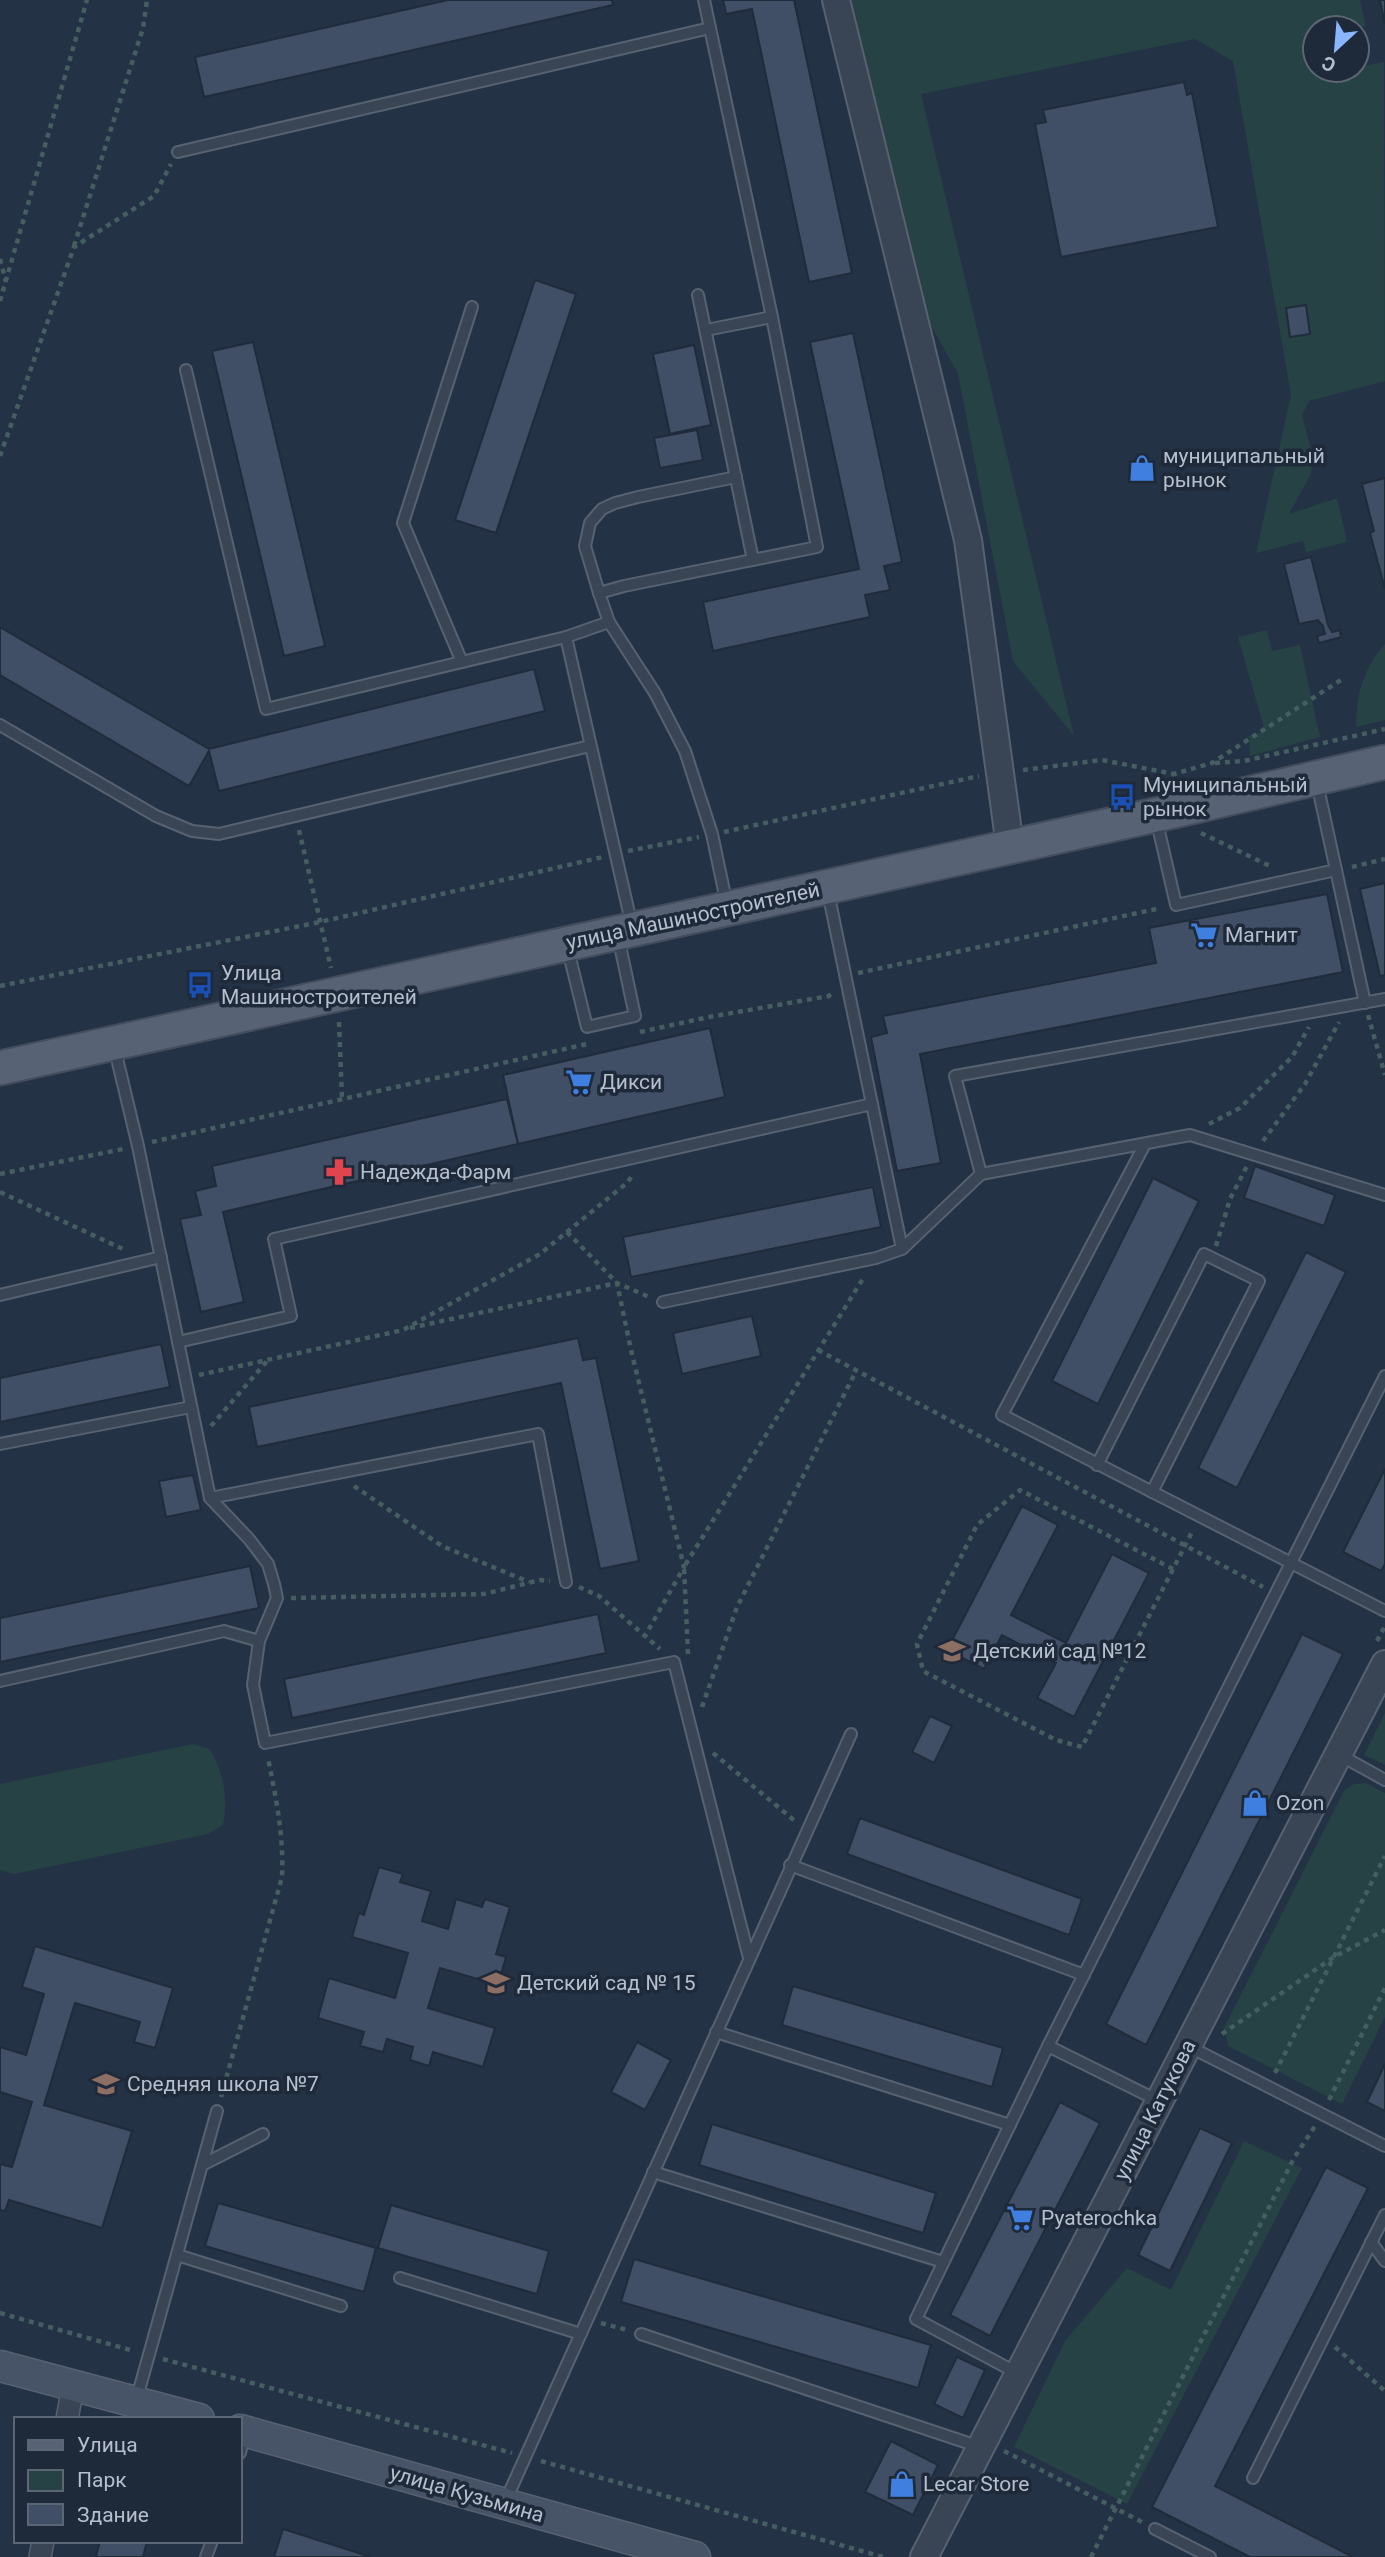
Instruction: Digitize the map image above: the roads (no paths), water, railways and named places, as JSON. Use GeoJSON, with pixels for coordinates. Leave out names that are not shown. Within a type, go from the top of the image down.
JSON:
{"type":"FeatureCollection","features":[{"type":"Feature","properties":{"kind":"main road","name":"улица Машиностроителей"},"geometry":{"type":"LineString","coordinates":[[0,1068],[1385,762]]}},
{"type":"Feature","properties":{"kind":"main road"},"geometry":{"type":"LineString","coordinates":[[0,2366],[192,2417]]}},
{"type":"Feature","properties":{"kind":"main road","name":"улица Кузьмина"},"geometry":{"type":"LineString","coordinates":[[242,2438],[695,2557]]}},
{"type":"Feature","properties":{"kind":"street"},"geometry":{"type":"LineString","coordinates":[[836,0],[968,540],[1010,846]]}},
{"type":"Feature","properties":{"kind":"street","name":"улица Катукова"},"geometry":{"type":"LineString","coordinates":[[924,2557],[1385,1664]]}},
{"type":"Feature","properties":{"kind":"street"},"geometry":{"type":"LineString","coordinates":[[66,2417],[73,2386]]}},
{"type":"Feature","properties":{"kind":"lane"},"geometry":{"type":"LineString","coordinates":[[599,593],[817,547],[772,317],[704,0]]}},
{"type":"Feature","properties":{"kind":"lane"},"geometry":{"type":"LineString","coordinates":[[178,152],[710,28]]}},
{"type":"Feature","properties":{"kind":"lane"},"geometry":{"type":"LineString","coordinates":[[698,295],[753,560]]}},
{"type":"Feature","properties":{"kind":"lane"},"geometry":{"type":"LineString","coordinates":[[462,662],[403,523],[472,307]]}},
{"type":"Feature","properties":{"kind":"lane"},"geometry":{"type":"LineString","coordinates":[[706,330],[772,317]]}},
{"type":"Feature","properties":{"kind":"lane"},"geometry":{"type":"LineString","coordinates":[[186,370],[266,709],[566,637],[609,622]]}},
{"type":"Feature","properties":{"kind":"lane"},"geometry":{"type":"LineString","coordinates":[[728,908],[712,834],[685,751],[656,693],[609,622],[585,546],[590,523],[602,509],[615,503],[736,477]]}},
{"type":"Feature","properties":{"kind":"lane"},"geometry":{"type":"LineString","coordinates":[[566,637],[614,854],[635,1016],[587,1027],[566,943]]}},
{"type":"Feature","properties":{"kind":"lane"},"geometry":{"type":"LineString","coordinates":[[0,725],[156,816],[192,831],[219,834],[590,746]]}},
{"type":"Feature","properties":{"kind":"lane"},"geometry":{"type":"LineString","coordinates":[[1316,778],[1364,1003]]}},
{"type":"Feature","properties":{"kind":"lane"},"geometry":{"type":"LineString","coordinates":[[1169,811],[1176,905],[1336,870]]}},
{"type":"Feature","properties":{"kind":"lane"},"geometry":{"type":"LineString","coordinates":[[827,887],[902,1249]]}},
{"type":"Feature","properties":{"kind":"lane"},"geometry":{"type":"LineString","coordinates":[[981,1174],[955,1076],[1385,999]]}},
{"type":"Feature","properties":{"kind":"lane"},"geometry":{"type":"LineString","coordinates":[[113,1043],[138,1146],[210,1498],[249,1539],[268,1564],[277,1598],[259,1641],[253,1685],[265,1743],[674,1662],[749,1958]]}},
{"type":"Feature","properties":{"kind":"lane"},"geometry":{"type":"LineString","coordinates":[[178,1342],[291,1317],[274,1239],[872,1104]]}},
{"type":"Feature","properties":{"kind":"lane"},"geometry":{"type":"LineString","coordinates":[[663,1302],[876,1258],[902,1249],[981,1174],[1190,1135],[1385,1195]]}},
{"type":"Feature","properties":{"kind":"lane"},"geometry":{"type":"LineString","coordinates":[[1145,1144],[1002,1415],[1385,1611]]}},
{"type":"Feature","properties":{"kind":"lane"},"geometry":{"type":"LineString","coordinates":[[1097,1465],[1204,1254],[1213,1258],[1259,1281],[1152,1492]]}},
{"type":"Feature","properties":{"kind":"lane"},"geometry":{"type":"LineString","coordinates":[[0,1295],[161,1257]]}},
{"type":"Feature","properties":{"kind":"lane"},"geometry":{"type":"LineString","coordinates":[[1019,2374],[916,2319],[1048,2046],[1385,1376]]}},
{"type":"Feature","properties":{"kind":"lane"},"geometry":{"type":"LineString","coordinates":[[0,1444],[191,1406]]}},
{"type":"Feature","properties":{"kind":"lane"},"geometry":{"type":"LineString","coordinates":[[210,1498],[538,1434],[566,1581]]}},
{"type":"Feature","properties":{"kind":"lane"},"geometry":{"type":"LineString","coordinates":[[0,1681],[224,1631],[259,1641]]}},
{"type":"Feature","properties":{"kind":"lane"},"geometry":{"type":"LineString","coordinates":[[504,2505],[851,1734]]}},
{"type":"Feature","properties":{"kind":"lane"},"geometry":{"type":"LineString","coordinates":[[1338,1755],[1385,1780]]}},
{"type":"Feature","properties":{"kind":"lane"},"geometry":{"type":"LineString","coordinates":[[790,1866],[1084,1975]]}},
{"type":"Feature","properties":{"kind":"lane"},"geometry":{"type":"LineString","coordinates":[[716,2032],[1010,2125]]}},
{"type":"Feature","properties":{"kind":"lane"},"geometry":{"type":"LineString","coordinates":[[1048,2046],[1159,2101]]}},
{"type":"Feature","properties":{"kind":"lane"},"geometry":{"type":"LineString","coordinates":[[1188,2046],[1385,2146]]}},
{"type":"Feature","properties":{"kind":"lane"},"geometry":{"type":"LineString","coordinates":[[136,2401],[217,2111]]}},
{"type":"Feature","properties":{"kind":"lane"},"geometry":{"type":"LineString","coordinates":[[202,2165],[263,2134]]}},
{"type":"Feature","properties":{"kind":"lane"},"geometry":{"type":"LineString","coordinates":[[653,2172],[943,2262]]}},
{"type":"Feature","properties":{"kind":"lane"},"geometry":{"type":"LineString","coordinates":[[1253,2478],[1385,2215]]}},
{"type":"Feature","properties":{"kind":"lane"},"geometry":{"type":"LineString","coordinates":[[1371,2242],[1385,2262]]}},
{"type":"Feature","properties":{"kind":"lane"},"geometry":{"type":"LineString","coordinates":[[177,2255],[341,2306]]}},
{"type":"Feature","properties":{"kind":"lane"},"geometry":{"type":"LineString","coordinates":[[400,2277],[581,2334]]}},
{"type":"Feature","properties":{"kind":"lane"},"geometry":{"type":"LineString","coordinates":[[641,2334],[982,2445]]}},
{"type":"Feature","properties":{"kind":"lane"},"geometry":{"type":"LineString","coordinates":[[1155,2529],[1210,2557]]}},
{"type":"Feature","properties":{"kind":"place","name":"муниципальный рынок"},"geometry":{"type":"Point","coordinates":[1142,468]}},
{"type":"Feature","properties":{"kind":"place","name":"Муниципальный рынок"},"geometry":{"type":"Point","coordinates":[1122,797]}},
{"type":"Feature","properties":{"kind":"place","name":"Магнит"},"geometry":{"type":"Point","coordinates":[1204,935]}},
{"type":"Feature","properties":{"kind":"place","name":"Улица Машиностроителей"},"geometry":{"type":"Point","coordinates":[200,985]}},
{"type":"Feature","properties":{"kind":"place","name":"Дикси"},"geometry":{"type":"Point","coordinates":[579,1082]}},
{"type":"Feature","properties":{"kind":"place","name":"Надежда-Фарм"},"geometry":{"type":"Point","coordinates":[339,1172]}},
{"type":"Feature","properties":{"kind":"place","name":"Детский сад №12"},"geometry":{"type":"Point","coordinates":[952,1651]}},
{"type":"Feature","properties":{"kind":"place","name":"Ozon"},"geometry":{"type":"Point","coordinates":[1255,1803]}},
{"type":"Feature","properties":{"kind":"place","name":"Детский сад № 15"},"geometry":{"type":"Point","coordinates":[496,1983]}},
{"type":"Feature","properties":{"kind":"place","name":"Средняя школа №7"},"geometry":{"type":"Point","coordinates":[106,2084]}},
{"type":"Feature","properties":{"kind":"place","name":"Pyaterochka"},"geometry":{"type":"Point","coordinates":[1020,2218]}},
{"type":"Feature","properties":{"kind":"place","name":"Lecar Store"},"geometry":{"type":"Point","coordinates":[902,2484]}}]}
